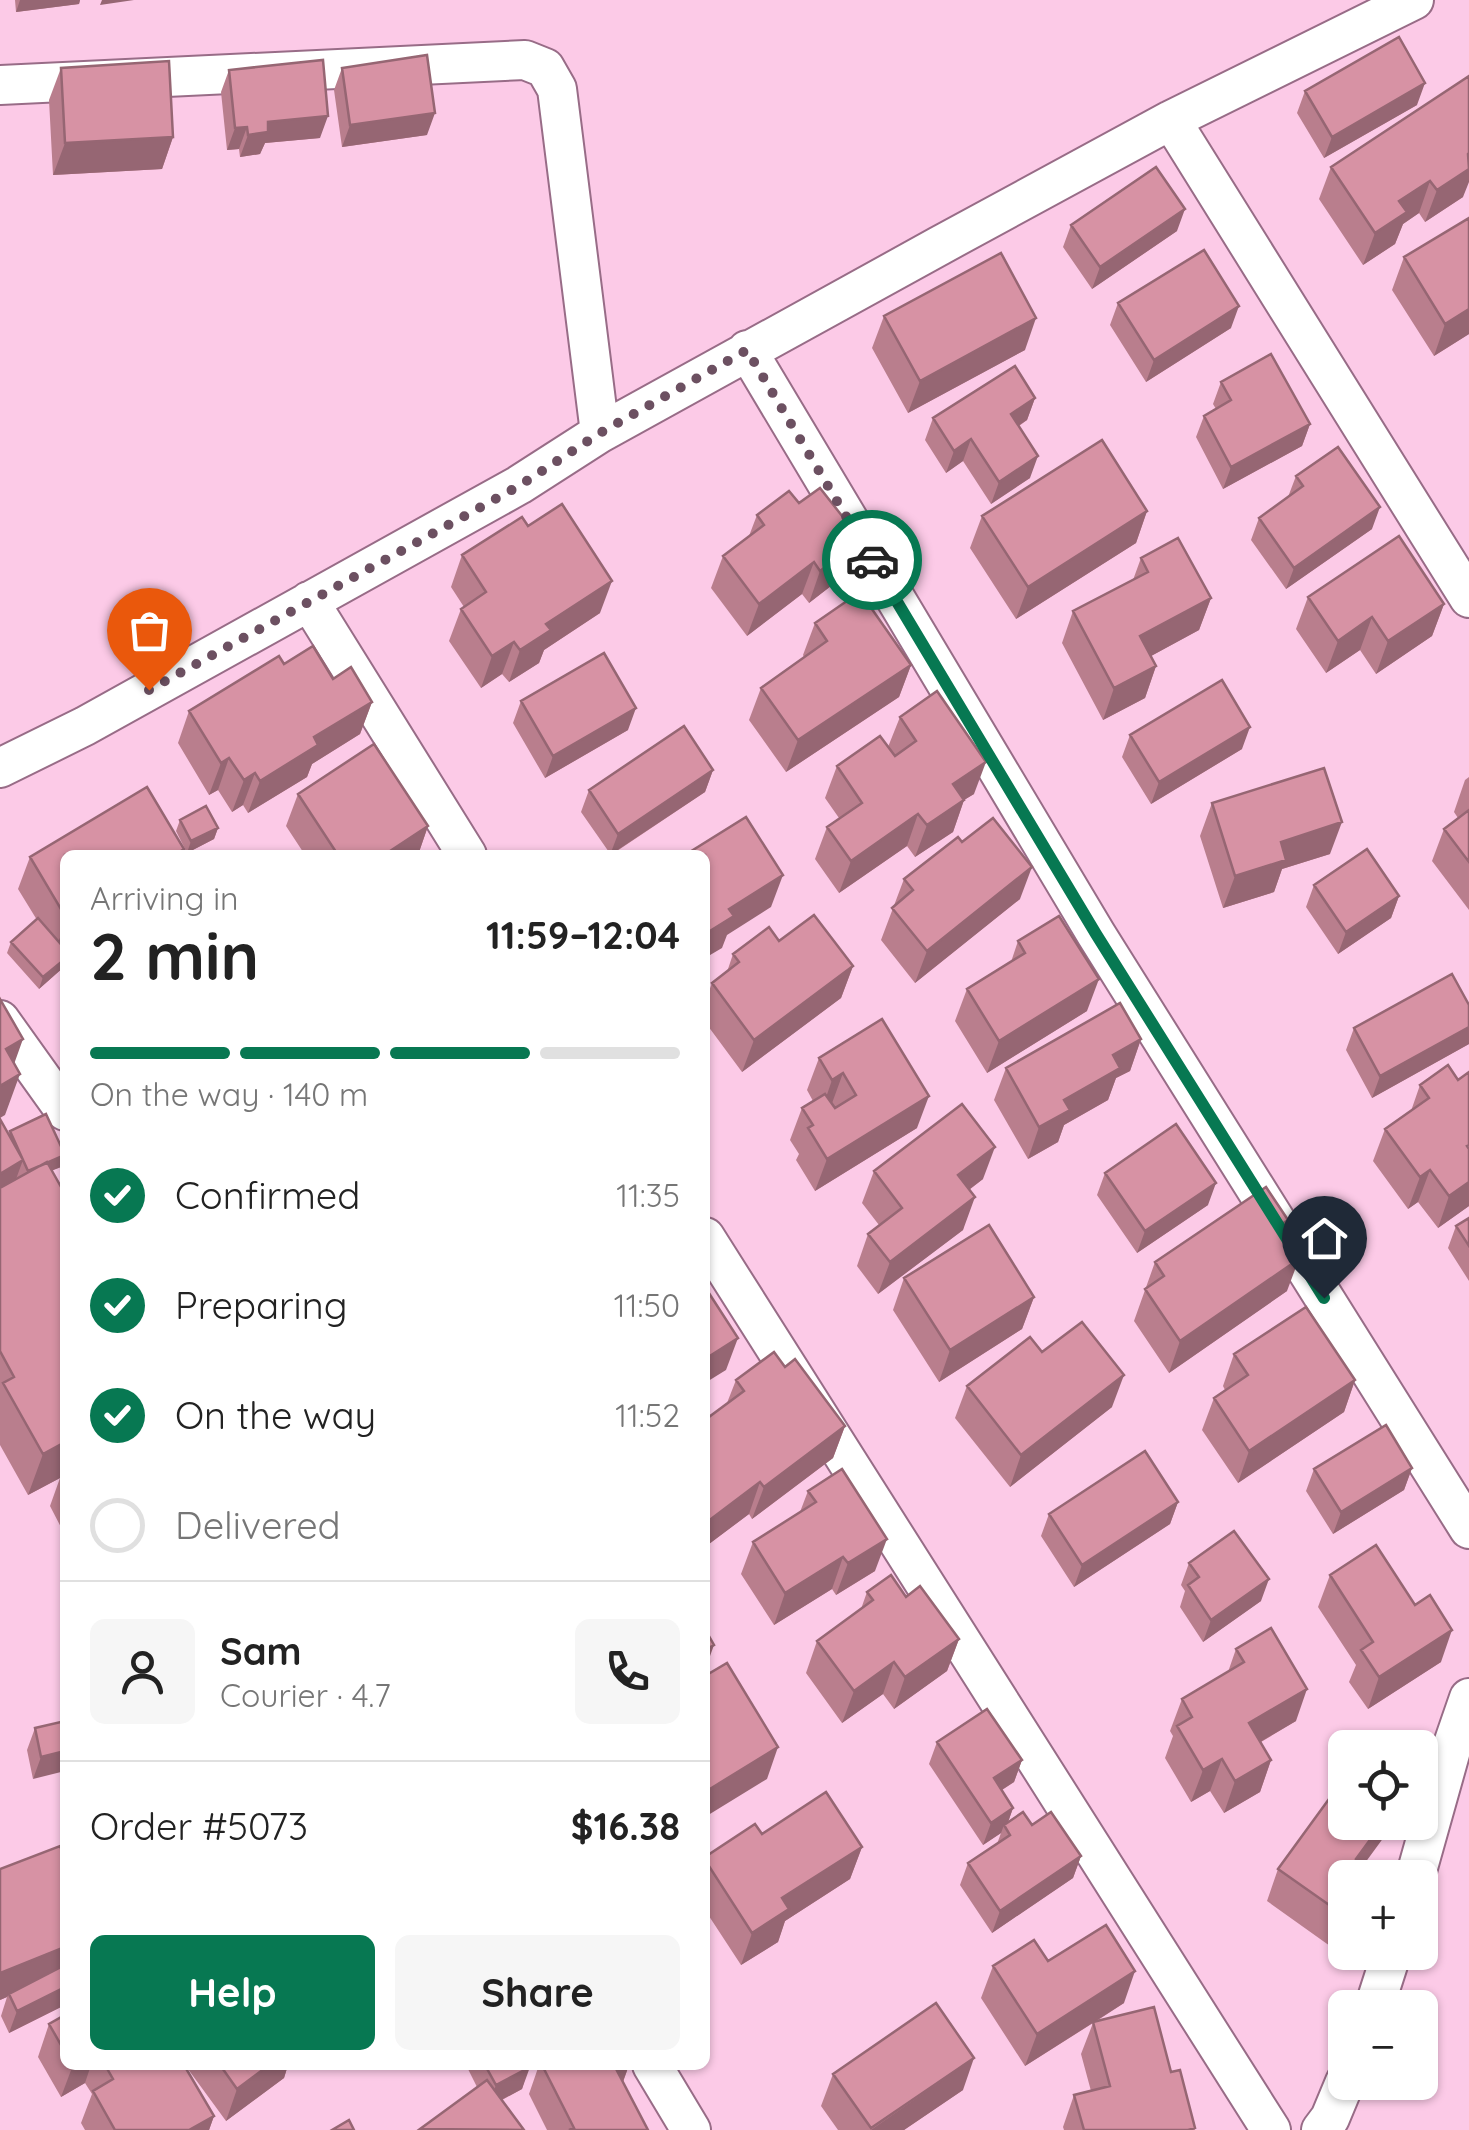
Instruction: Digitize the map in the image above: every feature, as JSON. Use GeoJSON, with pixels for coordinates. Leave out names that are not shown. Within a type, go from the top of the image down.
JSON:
{"type":"FeatureCollection","features":[{"type":"Feature","properties":{"kind":"street"},"geometry":{"type":"LineString","coordinates":[[0,768],[84,726],[519,486],[600,433],[747,350],[1171,120],[1414,0]]}},
{"type":"Feature","properties":{"kind":"street"},"geometry":{"type":"LineString","coordinates":[[0,85],[435,62],[525,60],[545,68],[558,89],[600,433]]}},
{"type":"Feature","properties":{"kind":"street"},"geometry":{"type":"LineString","coordinates":[[1171,120],[1469,598]]}},
{"type":"Feature","properties":{"kind":"street"},"geometry":{"type":"LineString","coordinates":[[747,350],[1096,934],[1469,1529]]}},
{"type":"Feature","properties":{"kind":"street"},"geometry":{"type":"LineString","coordinates":[[309,600],[464,850]]}},
{"type":"Feature","properties":{"kind":"street"},"geometry":{"type":"LineString","coordinates":[[0,1020],[60,1104]]}},
{"type":"Feature","properties":{"kind":"street"},"geometry":{"type":"LineString","coordinates":[[710,1244],[1271,2130]]}},
{"type":"Feature","properties":{"kind":"street"},"geometry":{"type":"LineString","coordinates":[[1421,1860],[1450,1750],[1469,1698]]}},
{"type":"Feature","properties":{"kind":"street"},"geometry":{"type":"LineString","coordinates":[[655,2070],[691,2130]]}},
{"type":"Feature","properties":{"kind":"street"},"geometry":{"type":"LineString","coordinates":[[1321,2130],[1338,2100]]}},
{"type":"Feature","properties":{"kind":"building"},"geometry":{"type":"Polygon","coordinates":[[[1399,37],[1425,83],[1332,137],[1305,91],[1399,37]]]}},
{"type":"Feature","properties":{"kind":"building"},"geometry":{"type":"Polygon","coordinates":[[[427,55],[435,113],[350,125],[342,68],[427,55]]]}},
{"type":"Feature","properties":{"kind":"building"},"geometry":{"type":"Polygon","coordinates":[[[323,60],[328,116],[268,122],[268,132],[248,135],[247,127],[235,128],[229,70],[323,60]]]}},
{"type":"Feature","properties":{"kind":"building"},"geometry":{"type":"Polygon","coordinates":[[[169,61],[173,137],[65,143],[61,68],[169,61]]]}},
{"type":"Feature","properties":{"kind":"building"},"geometry":{"type":"Polygon","coordinates":[[[1469,76],[1469,169],[1437,190],[1430,181],[1399,201],[1407,212],[1375,233],[1331,167],[1469,76]]]}},
{"type":"Feature","properties":{"kind":"building"},"geometry":{"type":"Polygon","coordinates":[[[1156,167],[1185,209],[1100,267],[1071,225],[1156,167]]]}},
{"type":"Feature","properties":{"kind":"building"},"geometry":{"type":"Polygon","coordinates":[[[1469,218],[1469,309],[1445,324],[1404,257],[1469,218]]]}},
{"type":"Feature","properties":{"kind":"building"},"geometry":{"type":"Polygon","coordinates":[[[1204,250],[1239,306],[1154,360],[1118,303],[1204,250]]]}},
{"type":"Feature","properties":{"kind":"building"},"geometry":{"type":"Polygon","coordinates":[[[1001,253],[1036,318],[920,381],[884,316],[1001,253]]]}},
{"type":"Feature","properties":{"kind":"building"},"geometry":{"type":"Polygon","coordinates":[[[1271,354],[1310,424],[1231,467],[1204,416],[1231,400],[1221,382],[1271,354]]]}},
{"type":"Feature","properties":{"kind":"building"},"geometry":{"type":"Polygon","coordinates":[[[1015,366],[1035,398],[1011,414],[1038,456],[999,482],[971,439],[954,451],[933,418],[1015,366]]]}},
{"type":"Feature","properties":{"kind":"building"},"geometry":{"type":"Polygon","coordinates":[[[1102,440],[1147,511],[1028,587],[982,516],[1102,440]]]}},
{"type":"Feature","properties":{"kind":"building"},"geometry":{"type":"Polygon","coordinates":[[[1338,447],[1380,507],[1294,568],[1259,518],[1303,486],[1296,476],[1338,447]]]}},
{"type":"Feature","properties":{"kind":"building"},"geometry":{"type":"Polygon","coordinates":[[[820,488],[861,540],[820,571],[814,562],[759,604],[723,556],[764,525],[757,515],[789,491],[799,503],[820,488]]]}},
{"type":"Feature","properties":{"kind":"building"},"geometry":{"type":"Polygon","coordinates":[[[562,504],[612,581],[546,624],[551,630],[520,650],[514,642],[492,656],[461,609],[486,592],[462,555],[522,517],[528,526],[562,504]]]}},
{"type":"Feature","properties":{"kind":"building"},"geometry":{"type":"Polygon","coordinates":[[[1399,536],[1444,604],[1388,641],[1372,617],[1338,641],[1308,597],[1399,536]]]}},
{"type":"Feature","properties":{"kind":"building"},"geometry":{"type":"Polygon","coordinates":[[[1178,538],[1211,598],[1140,636],[1156,666],[1114,688],[1073,611],[1148,572],[1141,558],[1178,538]]]}},
{"type":"Feature","properties":{"kind":"building"},"geometry":{"type":"Polygon","coordinates":[[[860,592],[911,665],[798,740],[761,688],[827,641],[815,623],[860,592]]]}},
{"type":"Feature","properties":{"kind":"building"},"geometry":{"type":"Polygon","coordinates":[[[313,646],[333,679],[351,667],[372,702],[314,737],[318,745],[260,781],[255,773],[244,780],[229,758],[221,763],[189,711],[279,656],[284,664],[313,646]]]}},
{"type":"Feature","properties":{"kind":"building"},"geometry":{"type":"Polygon","coordinates":[[[604,653],[636,708],[553,756],[521,701],[604,653]]]}},
{"type":"Feature","properties":{"kind":"building"},"geometry":{"type":"Polygon","coordinates":[[[1222,680],[1250,727],[1159,782],[1130,735],[1222,680]]]}},
{"type":"Feature","properties":{"kind":"building"},"geometry":{"type":"Polygon","coordinates":[[[937,691],[986,762],[953,784],[964,800],[927,825],[918,814],[851,861],[827,827],[862,803],[837,766],[880,736],[895,756],[916,741],[900,717],[937,691]]]}},
{"type":"Feature","properties":{"kind":"building"},"geometry":{"type":"Polygon","coordinates":[[[684,726],[713,770],[618,834],[589,790],[684,726]]]}},
{"type":"Feature","properties":{"kind":"building"},"geometry":{"type":"Polygon","coordinates":[[[374,744],[428,826],[392,850],[335,850],[298,794],[374,744]]]}},
{"type":"Feature","properties":{"kind":"building"},"geometry":{"type":"Polygon","coordinates":[[[1324,768],[1342,822],[1281,842],[1286,860],[1235,876],[1212,803],[1324,768]]]}},
{"type":"Feature","properties":{"kind":"building"},"geometry":{"type":"Polygon","coordinates":[[[147,787],[184,849],[60,850],[60,908],[30,857],[147,787]]]}},
{"type":"Feature","properties":{"kind":"building"},"geometry":{"type":"Polygon","coordinates":[[[206,806],[218,828],[191,841],[180,820],[206,806]]]}},
{"type":"Feature","properties":{"kind":"building"},"geometry":{"type":"Polygon","coordinates":[[[1469,810],[1469,862],[1444,829],[1469,810]]]}},
{"type":"Feature","properties":{"kind":"building"},"geometry":{"type":"Polygon","coordinates":[[[746,817],[783,875],[729,909],[734,916],[710,931],[710,850],[693,850],[746,817]]]}},
{"type":"Feature","properties":{"kind":"building"},"geometry":{"type":"Polygon","coordinates":[[[993,818],[1032,867],[927,951],[892,908],[913,890],[904,879],[958,837],[962,842],[993,818]]]}},
{"type":"Feature","properties":{"kind":"building"},"geometry":{"type":"Polygon","coordinates":[[[1367,849],[1399,896],[1346,932],[1314,885],[1367,849]]]}},
{"type":"Feature","properties":{"kind":"building"},"geometry":{"type":"Polygon","coordinates":[[[814,915],[853,966],[754,1040],[712,983],[739,962],[733,954],[769,927],[779,941],[814,915]]]}},
{"type":"Feature","properties":{"kind":"building"},"geometry":{"type":"Polygon","coordinates":[[[1059,916],[1099,979],[999,1041],[967,989],[1025,953],[1018,941],[1059,916]]]}},
{"type":"Feature","properties":{"kind":"building"},"geometry":{"type":"Polygon","coordinates":[[[38,918],[60,943],[60,963],[43,977],[11,942],[38,918]]]}},
{"type":"Feature","properties":{"kind":"building"},"geometry":{"type":"Polygon","coordinates":[[[1452,974],[1469,1005],[1469,1027],[1380,1076],[1354,1028],[1452,974]]]}},
{"type":"Feature","properties":{"kind":"building"},"geometry":{"type":"Polygon","coordinates":[[[0,999],[23,1039],[6,1049],[20,1074],[0,1086],[0,999]]]}},
{"type":"Feature","properties":{"kind":"building"},"geometry":{"type":"Polygon","coordinates":[[[1120,1003],[1141,1039],[1113,1055],[1120,1068],[1064,1100],[1070,1110],[1039,1127],[1006,1068],[1120,1003]]]}},
{"type":"Feature","properties":{"kind":"building"},"geometry":{"type":"Polygon","coordinates":[[[882,1019],[929,1096],[827,1159],[808,1128],[813,1125],[802,1108],[825,1094],[835,1108],[856,1095],[843,1073],[832,1080],[819,1058],[882,1019]]]}},
{"type":"Feature","properties":{"kind":"building"},"geometry":{"type":"Polygon","coordinates":[[[1448,1065],[1458,1080],[1469,1072],[1469,1182],[1449,1196],[1430,1170],[1420,1177],[1385,1129],[1429,1098],[1420,1085],[1448,1065]]]}},
{"type":"Feature","properties":{"kind":"building"},"geometry":{"type":"Polygon","coordinates":[[[962,1104],[995,1147],[958,1175],[975,1197],[890,1262],[868,1234],[902,1208],[874,1171],[962,1104]]]}},
{"type":"Feature","properties":{"kind":"building"},"geometry":{"type":"Polygon","coordinates":[[[46,1114],[60,1144],[60,1157],[28,1171],[10,1131],[46,1114]]]}},
{"type":"Feature","properties":{"kind":"building"},"geometry":{"type":"Polygon","coordinates":[[[0,1119],[23,1160],[0,1174],[0,1119]]]}},
{"type":"Feature","properties":{"kind":"building"},"geometry":{"type":"Polygon","coordinates":[[[1176,1124],[1216,1183],[1145,1231],[1105,1173],[1176,1124]]]}},
{"type":"Feature","properties":{"kind":"building"},"geometry":{"type":"Polygon","coordinates":[[[47,1162],[60,1185],[60,1445],[43,1454],[3,1383],[14,1377],[0,1351],[0,1188],[47,1162]]]}},
{"type":"Feature","properties":{"kind":"building"},"geometry":{"type":"Polygon","coordinates":[[[1266,1187],[1288,1220],[1277,1227],[1299,1259],[1180,1341],[1145,1289],[1164,1276],[1155,1262],[1266,1187]]]}},
{"type":"Feature","properties":{"kind":"building"},"geometry":{"type":"Polygon","coordinates":[[[1469,1218],[1469,1246],[1456,1226],[1469,1218]]]}},
{"type":"Feature","properties":{"kind":"building"},"geometry":{"type":"Polygon","coordinates":[[[989,1225],[1034,1297],[950,1350],[904,1278],[989,1225]]]}},
{"type":"Feature","properties":{"kind":"building"},"geometry":{"type":"Polygon","coordinates":[[[710,1295],[738,1338],[710,1356],[710,1295]]]}},
{"type":"Feature","properties":{"kind":"building"},"geometry":{"type":"Polygon","coordinates":[[[1306,1307],[1355,1380],[1249,1451],[1214,1398],[1248,1375],[1234,1354],[1306,1307]]]}},
{"type":"Feature","properties":{"kind":"building"},"geometry":{"type":"Polygon","coordinates":[[[1082,1322],[1124,1375],[1021,1455],[967,1386],[1030,1337],[1042,1352],[1082,1322]]]}},
{"type":"Feature","properties":{"kind":"building"},"geometry":{"type":"Polygon","coordinates":[[[774,1352],[785,1367],[795,1359],[845,1426],[764,1487],[760,1482],[710,1520],[710,1416],[744,1391],[736,1380],[774,1352]]]}},
{"type":"Feature","properties":{"kind":"building"},"geometry":{"type":"Polygon","coordinates":[[[1386,1425],[1412,1468],[1341,1512],[1314,1469],[1386,1425]]]}},
{"type":"Feature","properties":{"kind":"building"},"geometry":{"type":"Polygon","coordinates":[[[1145,1451],[1178,1502],[1082,1565],[1049,1514],[1145,1451]]]}},
{"type":"Feature","properties":{"kind":"building"},"geometry":{"type":"Polygon","coordinates":[[[842,1469],[887,1539],[848,1563],[843,1557],[785,1593],[753,1542],[816,1502],[808,1491],[842,1469]]]}},
{"type":"Feature","properties":{"kind":"building"},"geometry":{"type":"Polygon","coordinates":[[[1234,1531],[1269,1579],[1211,1620],[1188,1585],[1199,1577],[1189,1563],[1234,1531]]]}},
{"type":"Feature","properties":{"kind":"building"},"geometry":{"type":"Polygon","coordinates":[[[1376,1545],[1415,1605],[1430,1595],[1452,1630],[1379,1677],[1361,1650],[1373,1642],[1330,1575],[1376,1545]]]}},
{"type":"Feature","properties":{"kind":"building"},"geometry":{"type":"Polygon","coordinates":[[[891,1575],[906,1597],[920,1586],[959,1639],[905,1677],[894,1662],[854,1691],[817,1641],[873,1600],[867,1592],[891,1575]]]}},
{"type":"Feature","properties":{"kind":"building"},"geometry":{"type":"Polygon","coordinates":[[[1271,1628],[1307,1689],[1249,1723],[1271,1760],[1235,1781],[1222,1759],[1203,1770],[1177,1726],[1192,1717],[1182,1699],[1244,1662],[1236,1649],[1271,1628]]]}},
{"type":"Feature","properties":{"kind":"building"},"geometry":{"type":"Polygon","coordinates":[[[727,1663],[778,1747],[710,1789],[710,1673],[727,1663]]]}},
{"type":"Feature","properties":{"kind":"building"},"geometry":{"type":"Polygon","coordinates":[[[987,1709],[1022,1760],[994,1778],[1013,1808],[991,1823],[937,1742],[987,1709]]]}},
{"type":"Feature","properties":{"kind":"building"},"geometry":{"type":"Polygon","coordinates":[[[60,1722],[60,1752],[41,1757],[35,1728],[60,1722]]]}},
{"type":"Feature","properties":{"kind":"building"},"geometry":{"type":"Polygon","coordinates":[[[826,1792],[862,1847],[782,1898],[789,1909],[752,1933],[710,1868],[710,1854],[755,1824],[762,1834],[826,1792]]]}},
{"type":"Feature","properties":{"kind":"building"},"geometry":{"type":"Polygon","coordinates":[[[1328,1800],[1328,1840],[1370,1840],[1357,1860],[1328,1860],[1328,1904],[1278,1869],[1328,1800]]]}},
{"type":"Feature","properties":{"kind":"building"},"geometry":{"type":"Polygon","coordinates":[[[1023,1812],[1032,1825],[1051,1812],[1081,1856],[1000,1911],[968,1863],[1010,1835],[1004,1825],[1023,1812]]]}},
{"type":"Feature","properties":{"kind":"building"},"geometry":{"type":"Polygon","coordinates":[[[60,1846],[60,1949],[0,1973],[0,1869],[60,1846]]]}},
{"type":"Feature","properties":{"kind":"building"},"geometry":{"type":"Polygon","coordinates":[[[1106,1925],[1135,1971],[1037,2034],[993,1966],[1034,1940],[1048,1961],[1106,1925]]]}},
{"type":"Feature","properties":{"kind":"building"},"geometry":{"type":"Polygon","coordinates":[[[60,1968],[60,1990],[17,2011],[9,1994],[60,1968]]]}},
{"type":"Feature","properties":{"kind":"building"},"geometry":{"type":"Polygon","coordinates":[[[936,2003],[974,2058],[871,2128],[833,2074],[936,2003]]]}},
{"type":"Feature","properties":{"kind":"building"},"geometry":{"type":"Polygon","coordinates":[[[1154,2007],[1171,2072],[1180,2070],[1195,2128],[1084,2130],[1074,2095],[1110,2086],[1093,2022],[1154,2007]]]}},
{"type":"Feature","properties":{"kind":"building"},"geometry":{"type":"Polygon","coordinates":[[[60,2018],[60,2043],[49,2024],[60,2018]]]}},
{"type":"Feature","properties":{"kind":"building"},"geometry":{"type":"Polygon","coordinates":[[[108,2070],[187,2070],[214,2116],[189,2130],[115,2130],[93,2091],[113,2079],[108,2070]]]}},
{"type":"Feature","properties":{"kind":"building"},"geometry":{"type":"Polygon","coordinates":[[[224,2070],[262,2070],[237,2089],[224,2070]]]}},
{"type":"Feature","properties":{"kind":"building"},"geometry":{"type":"Polygon","coordinates":[[[488,2070],[524,2070],[496,2085],[488,2070]]]}},
{"type":"Feature","properties":{"kind":"building"},"geometry":{"type":"Polygon","coordinates":[[[545,2070],[617,2070],[648,2130],[569,2130],[574,2128],[545,2070]]]}},
{"type":"Feature","properties":{"kind":"building"},"geometry":{"type":"Polygon","coordinates":[[[487,2080],[524,2130],[420,2129],[487,2080]]]}},
{"type":"Feature","properties":{"kind":"building"},"geometry":{"type":"Polygon","coordinates":[[[349,2120],[354,2130],[332,2130],[349,2120]]]}},
{"type":"Feature","properties":{"kind":"way so far"},"geometry":{"type":"LineString","coordinates":[[149,690],[519,486],[600,433],[747,350],[872,560]]}},
{"type":"Feature","properties":{"kind":"route"},"geometry":{"type":"LineString","coordinates":[[872,560],[1096,934],[1324,1298]]}}]}
